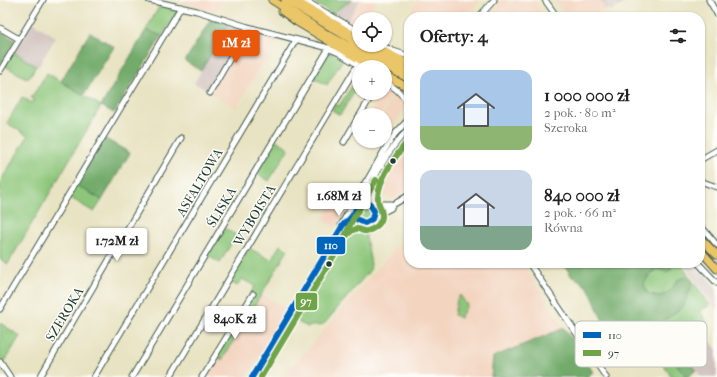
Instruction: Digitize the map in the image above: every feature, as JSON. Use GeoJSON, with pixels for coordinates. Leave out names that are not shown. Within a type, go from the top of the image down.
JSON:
{"type":"FeatureCollection","features":[{"type":"Feature","properties":{"kind":"highway"},"geometry":{"type":"LineString","coordinates":[[268,0],[297,22],[360,60]]}},
{"type":"Feature","properties":{"kind":"highway"},"geometry":{"type":"LineString","coordinates":[[272,0],[325,33],[404,73]]}},
{"type":"Feature","properties":{"kind":"highway"},"geometry":{"type":"LineString","coordinates":[[285,0],[352,40]]}},
{"type":"Feature","properties":{"kind":"highway"},"geometry":{"type":"LineString","coordinates":[[294,0],[352,34]]}},
{"type":"Feature","properties":{"kind":"highway"},"geometry":{"type":"LineString","coordinates":[[371,52],[404,72]]}},
{"type":"Feature","properties":{"kind":"highway"},"geometry":{"type":"LineString","coordinates":[[386,52],[404,61]]}},
{"type":"Feature","properties":{"kind":"highway"},"geometry":{"type":"LineString","coordinates":[[392,79],[404,85]]}},
{"type":"Feature","properties":{"kind":"highway"},"geometry":{"type":"LineString","coordinates":[[705,243],[717,255]]}},
{"type":"Feature","properties":{"kind":"highway"},"geometry":{"type":"LineString","coordinates":[[705,256],[717,269]]}},
{"type":"Feature","properties":{"kind":"street"},"geometry":{"type":"LineString","coordinates":[[0,70],[42,0]]}},
{"type":"Feature","properties":{"kind":"street"},"geometry":{"type":"LineString","coordinates":[[149,0],[214,15],[248,27],[329,48],[352,61]]}},
{"type":"Feature","properties":{"kind":"street"},"geometry":{"type":"LineString","coordinates":[[304,0],[352,28]]}},
{"type":"Feature","properties":{"kind":"street"},"geometry":{"type":"LineString","coordinates":[[483,12],[494,0]]}},
{"type":"Feature","properties":{"kind":"street"},"geometry":{"type":"LineString","coordinates":[[546,0],[554,12]]}},
{"type":"Feature","properties":{"kind":"street"},"geometry":{"type":"LineString","coordinates":[[709,0],[717,14]]}},
{"type":"Feature","properties":{"kind":"street"},"geometry":{"type":"LineString","coordinates":[[0,309],[181,7]]}},
{"type":"Feature","properties":{"kind":"street"},"geometry":{"type":"LineString","coordinates":[[210,92],[248,27]]}},
{"type":"Feature","properties":{"kind":"street"},"geometry":{"type":"LineString","coordinates":[[0,28],[19,39]]}},
{"type":"Feature","properties":{"kind":"street","name":"ASFALTOWA"},"geometry":{"type":"LineString","coordinates":[[94,377],[296,40]]}},
{"type":"Feature","properties":{"kind":"street","name":"ŚLISKA"},"geometry":{"type":"LineString","coordinates":[[132,377],[329,48]]}},
{"type":"Feature","properties":{"kind":"street"},"geometry":{"type":"LineString","coordinates":[[392,50],[404,54]]}},
{"type":"Feature","properties":{"kind":"street","name":"WYBOISTA"},"geometry":{"type":"LineString","coordinates":[[170,377],[352,79]]}},
{"type":"Feature","properties":{"kind":"street"},"geometry":{"type":"LineString","coordinates":[[392,87],[404,98]]}},
{"type":"Feature","properties":{"kind":"street"},"geometry":{"type":"LineString","coordinates":[[339,231],[345,217],[394,134],[404,124]]}},
{"type":"Feature","properties":{"kind":"street"},"geometry":{"type":"LineString","coordinates":[[344,142],[352,128]]}},
{"type":"Feature","properties":{"kind":"street"},"geometry":{"type":"LineString","coordinates":[[369,203],[374,177],[404,136]]}},
{"type":"Feature","properties":{"kind":"street","name":"SZEROKA"},"geometry":{"type":"LineString","coordinates":[[40,377],[181,138]]}},
{"type":"Feature","properties":{"kind":"street"},"geometry":{"type":"LineString","coordinates":[[705,157],[717,150]]}},
{"type":"Feature","properties":{"kind":"street"},"geometry":{"type":"LineString","coordinates":[[252,377],[339,231],[354,213],[356,206],[360,203],[368,179]]}},
{"type":"Feature","properties":{"kind":"street"},"geometry":{"type":"LineString","coordinates":[[705,183],[717,187]]}},
{"type":"Feature","properties":{"kind":"street"},"geometry":{"type":"LineString","coordinates":[[370,192],[376,202],[381,204],[396,204]]}},
{"type":"Feature","properties":{"kind":"street"},"geometry":{"type":"LineString","coordinates":[[354,213],[358,220],[363,223],[367,222],[374,216],[390,209],[403,200]]}},
{"type":"Feature","properties":{"kind":"street"},"geometry":{"type":"LineString","coordinates":[[360,203],[369,203],[373,208],[374,216]]}},
{"type":"Feature","properties":{"kind":"street"},"geometry":{"type":"LineString","coordinates":[[373,208],[382,208],[396,204]]}},
{"type":"Feature","properties":{"kind":"street"},"geometry":{"type":"LineString","coordinates":[[339,231],[350,223],[358,220]]}},
{"type":"Feature","properties":{"kind":"street"},"geometry":{"type":"LineString","coordinates":[[705,231],[717,245]]}},
{"type":"Feature","properties":{"kind":"street"},"geometry":{"type":"LineString","coordinates":[[532,268],[575,331]]}},
{"type":"Feature","properties":{"kind":"street"},"geometry":{"type":"LineString","coordinates":[[703,268],[717,283]]}},
{"type":"Feature","properties":{"kind":"street"},"geometry":{"type":"LineString","coordinates":[[202,377],[252,294]]}},
{"type":"Feature","properties":{"kind":"street"},"geometry":{"type":"LineString","coordinates":[[0,362],[10,377]]}},
{"type":"Feature","properties":{"kind":"street"},"geometry":{"type":"LineString","coordinates":[[599,367],[606,377]]}},
{"type":"Feature","properties":{"kind":"shaded area"},"geometry":{"type":"Polygon","coordinates":[[[185,0],[223,0],[215,12],[183,4],[185,0]]]}},
{"type":"Feature","properties":{"kind":"shaded area"},"geometry":{"type":"Polygon","coordinates":[[[310,0],[360,0],[347,22],[336,13],[333,14],[310,0]]]}},
{"type":"Feature","properties":{"kind":"shaded area"},"geometry":{"type":"Polygon","coordinates":[[[360,0],[377,0],[369,12],[353,12],[360,0]]]}},
{"type":"Feature","properties":{"kind":"shaded area"},"geometry":{"type":"Polygon","coordinates":[[[418,0],[480,0],[470,12],[411,11],[418,0]]]}},
{"type":"Feature","properties":{"kind":"shaded area"},"geometry":{"type":"Polygon","coordinates":[[[500,0],[505,0],[509,5],[517,0],[534,0],[542,12],[490,12],[500,0]]]}},
{"type":"Feature","properties":{"kind":"shaded area"},"geometry":{"type":"Polygon","coordinates":[[[554,0],[603,0],[601,2],[605,10],[600,12],[562,12],[554,0]]]}},
{"type":"Feature","properties":{"kind":"shaded area"},"geometry":{"type":"Polygon","coordinates":[[[603,0],[630,0],[611,11],[608,8],[605,10],[601,2],[603,0]]]}},
{"type":"Feature","properties":{"kind":"shaded area"},"geometry":{"type":"Polygon","coordinates":[[[352,14],[352,25],[347,22],[352,14]]]}},
{"type":"Feature","properties":{"kind":"shaded area"},"geometry":{"type":"Polygon","coordinates":[[[32,22],[56,37],[38,67],[13,52],[32,22]]]}},
{"type":"Feature","properties":{"kind":"shaded area"},"geometry":{"type":"Polygon","coordinates":[[[230,23],[243,27],[244,30],[208,91],[194,83],[230,23]]]}},
{"type":"Feature","properties":{"kind":"shaded area"},"geometry":{"type":"Polygon","coordinates":[[[252,30],[279,37],[236,108],[211,93],[247,31],[252,30]]]}},
{"type":"Feature","properties":{"kind":"shaded area"},"geometry":{"type":"Polygon","coordinates":[[[395,94],[404,103],[404,108],[392,129],[392,108],[387,108],[395,94]]]}},
{"type":"Feature","properties":{"kind":"shaded area"},"geometry":{"type":"Polygon","coordinates":[[[378,100],[390,100],[384,108],[373,108],[378,100]]]}},
{"type":"Feature","properties":{"kind":"shaded area"},"geometry":{"type":"Polygon","coordinates":[[[398,154],[404,156],[404,192],[392,200],[389,197],[379,193],[380,180],[398,154]]]}},
{"type":"Feature","properties":{"kind":"shaded area"},"geometry":{"type":"Polygon","coordinates":[[[337,193],[350,201],[335,228],[323,218],[337,193]]]}},
{"type":"Feature","properties":{"kind":"shaded area"},"geometry":{"type":"Polygon","coordinates":[[[404,239],[404,268],[525,268],[564,328],[493,357],[491,377],[283,377],[404,239]]]}},
{"type":"Feature","properties":{"kind":"shaded area"},"geometry":{"type":"Polygon","coordinates":[[[687,268],[698,268],[717,289],[717,311],[687,268]]]}},
{"type":"Feature","properties":{"kind":"shaded area"},"geometry":{"type":"Polygon","coordinates":[[[261,294],[287,309],[247,377],[204,377],[217,356],[222,359],[261,294]]]}},
{"type":"Feature","properties":{"kind":"shaded area"},"geometry":{"type":"Polygon","coordinates":[[[707,336],[717,350],[717,377],[701,377],[694,367],[707,367],[707,336]]]}},
{"type":"Feature","properties":{"kind":"green space"},"geometry":{"type":"Polygon","coordinates":[[[310,0],[352,0],[339,8],[333,14],[310,0]]]}},
{"type":"Feature","properties":{"kind":"green space"},"geometry":{"type":"Polygon","coordinates":[[[160,5],[179,9],[162,36],[146,30],[160,5]]]}},
{"type":"Feature","properties":{"kind":"green space"},"geometry":{"type":"Polygon","coordinates":[[[212,17],[230,23],[201,71],[185,61],[212,17]]]}},
{"type":"Feature","properties":{"kind":"green space"},"geometry":{"type":"Polygon","coordinates":[[[146,30],[162,36],[114,113],[101,106],[146,30]]]}},
{"type":"Feature","properties":{"kind":"green space"},"geometry":{"type":"Polygon","coordinates":[[[0,31],[15,40],[0,65],[0,31]]]}},
{"type":"Feature","properties":{"kind":"green space"},"geometry":{"type":"Polygon","coordinates":[[[90,32],[114,47],[84,95],[61,81],[90,32]]]}},
{"type":"Feature","properties":{"kind":"green space"},"geometry":{"type":"Polygon","coordinates":[[[13,52],[36,66],[28,79],[5,66],[13,52]]]}},
{"type":"Feature","properties":{"kind":"green space"},"geometry":{"type":"Polygon","coordinates":[[[329,52],[343,59],[327,85],[314,78],[329,52]]]}},
{"type":"Feature","properties":{"kind":"green space"},"geometry":{"type":"Polygon","coordinates":[[[47,73],[101,106],[8,264],[0,259],[0,182],[28,136],[7,123],[22,97],[32,103],[34,100],[31,98],[47,73]]]}},
{"type":"Feature","properties":{"kind":"green space"},"geometry":{"type":"Polygon","coordinates":[[[352,86],[352,95],[340,115],[332,110],[335,104],[339,106],[352,86]]]}},
{"type":"Feature","properties":{"kind":"green space"},"geometry":{"type":"Polygon","coordinates":[[[104,138],[130,153],[102,200],[76,185],[104,138]]]}},
{"type":"Feature","properties":{"kind":"green space"},"geometry":{"type":"Polygon","coordinates":[[[276,140],[289,148],[269,181],[257,173],[276,140]]]}},
{"type":"Feature","properties":{"kind":"green space"},"geometry":{"type":"Polygon","coordinates":[[[76,185],[102,200],[94,212],[69,197],[76,185]]]}},
{"type":"Feature","properties":{"kind":"green space"},"geometry":{"type":"Polygon","coordinates":[[[361,206],[367,206],[371,210],[371,216],[367,220],[361,220],[357,216],[357,210],[361,206]]]}},
{"type":"Feature","properties":{"kind":"green space"},"geometry":{"type":"Polygon","coordinates":[[[354,226],[361,227],[365,232],[371,264],[370,270],[325,323],[320,326],[316,325],[308,327],[299,323],[296,318],[309,296],[326,275],[344,235],[354,226]]]}},
{"type":"Feature","properties":{"kind":"green space"},"geometry":{"type":"Polygon","coordinates":[[[224,228],[236,235],[220,263],[207,255],[224,228]]]}},
{"type":"Feature","properties":{"kind":"green space"},"geometry":{"type":"Polygon","coordinates":[[[280,245],[288,250],[222,360],[217,356],[255,286],[242,279],[237,286],[229,281],[249,248],[271,260],[280,245]]]}},
{"type":"Feature","properties":{"kind":"green space"},"geometry":{"type":"Polygon","coordinates":[[[566,268],[671,268],[671,270],[667,272],[656,269],[649,274],[644,284],[647,293],[657,296],[665,295],[679,279],[683,277],[688,277],[692,282],[692,286],[683,307],[664,321],[603,321],[589,289],[579,280],[572,277],[566,268]]]}},
{"type":"Feature","properties":{"kind":"green space"},"geometry":{"type":"Polygon","coordinates":[[[684,268],[710,305],[700,311],[706,321],[654,321],[678,279],[670,291],[660,296],[647,293],[644,284],[650,275],[658,269],[684,268]]]}},
{"type":"Feature","properties":{"kind":"green space"},"geometry":{"type":"Polygon","coordinates":[[[460,295],[467,305],[460,318],[454,315],[457,299],[460,295]]]}},
{"type":"Feature","properties":{"kind":"green space"},"geometry":{"type":"Polygon","coordinates":[[[0,323],[20,336],[4,363],[0,357],[0,323]]]}},
{"type":"Feature","properties":{"kind":"green space"},"geometry":{"type":"Polygon","coordinates":[[[564,328],[575,345],[575,367],[590,367],[593,372],[587,377],[491,377],[493,357],[564,328]]]}},
{"type":"Feature","properties":{"kind":"green space"},"geometry":{"type":"Polygon","coordinates":[[[665,367],[679,367],[686,377],[669,377],[671,376],[665,367]]]}},
{"type":"Feature","properties":{"kind":"green space"},"geometry":{"type":"Polygon","coordinates":[[[679,367],[694,367],[696,370],[686,377],[679,367]]]}},
{"type":"Feature","properties":{"kind":"transit line","name":"97"},"geometry":{"type":"LineString","coordinates":[[261,377],[345,237],[355,229],[363,231],[371,230],[381,221],[382,214],[378,200],[379,188],[385,173],[404,146]]}},
{"type":"Feature","properties":{"kind":"transit line","name":"97"},"geometry":{"type":"LineString","coordinates":[[345,236],[376,180]]}},
{"type":"Feature","properties":{"kind":"transit line","name":"110"},"geometry":{"type":"LineString","coordinates":[[252,377],[343,225],[351,217],[358,205],[362,203],[370,204],[374,211],[372,219],[365,223],[358,220]]}}]}
